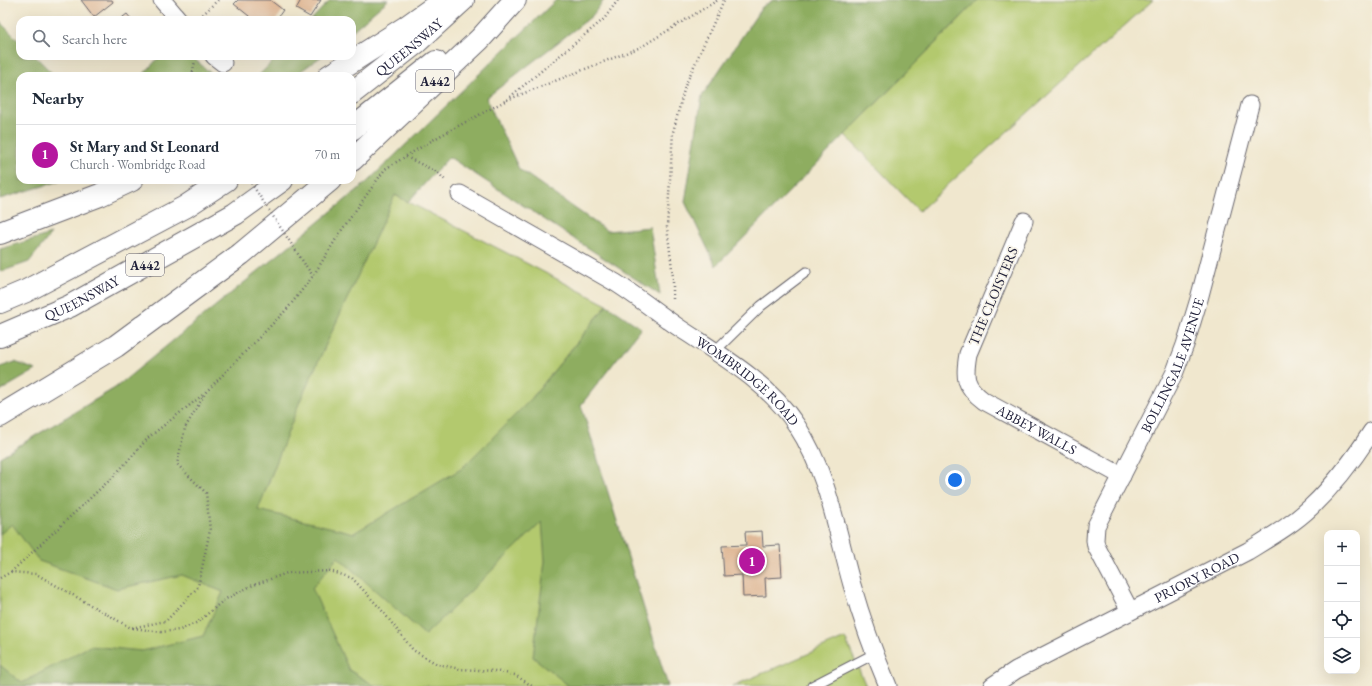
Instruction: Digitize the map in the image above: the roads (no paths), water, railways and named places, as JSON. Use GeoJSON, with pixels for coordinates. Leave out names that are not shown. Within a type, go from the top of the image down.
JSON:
{"type":"FeatureCollection","features":[{"type":"Feature","properties":{"kind":"highway"},"geometry":{"type":"LineString","coordinates":[[356,59],[406,27],[444,0]]}},
{"type":"Feature","properties":{"kind":"highway","name":"QUEENSWAY"},"geometry":{"type":"LineString","coordinates":[[356,90],[417,42],[463,0]]}},
{"type":"Feature","properties":{"kind":"highway","name":"QUEENSWAY"},"geometry":{"type":"LineString","coordinates":[[356,126],[515,0]]}},
{"type":"Feature","properties":{"kind":"highway","name":"A442"},"geometry":{"type":"LineString","coordinates":[[356,156],[480,39],[515,0]]}},
{"type":"Feature","properties":{"kind":"highway"},"geometry":{"type":"LineString","coordinates":[[335,72],[354,60]]}},
{"type":"Feature","properties":{"kind":"highway"},"geometry":{"type":"LineString","coordinates":[[0,233],[100,195],[123,184]]}},
{"type":"Feature","properties":{"kind":"highway","name":"A442"},"geometry":{"type":"LineString","coordinates":[[0,302],[26,291],[185,207],[220,184]]}},
{"type":"Feature","properties":{"kind":"highway","name":"QUEENSWAY"},"geometry":{"type":"LineString","coordinates":[[0,336],[70,306],[235,214],[276,184]]}},
{"type":"Feature","properties":{"kind":"highway"},"geometry":{"type":"LineString","coordinates":[[0,416],[116,346],[241,254],[325,184]]}},
{"type":"Feature","properties":{"kind":"street"},"geometry":{"type":"LineString","coordinates":[[162,0],[176,16]]}},
{"type":"Feature","properties":{"kind":"street","name":"BOLLINGALE AVENUE"},"geometry":{"type":"LineString","coordinates":[[1130,611],[1095,540],[1096,526],[1174,374],[1185,345],[1199,300],[1250,105]]}},
{"type":"Feature","properties":{"kind":"street","name":"WOMBRIDGE ROAD"},"geometry":{"type":"LineString","coordinates":[[460,194],[617,284],[715,351],[753,379],[774,398],[797,426],[813,458],[833,510],[852,586],[874,654],[888,686]]}},
{"type":"Feature","properties":{"kind":"street","name":"THE CLOISTERS"},"geometry":{"type":"LineString","coordinates":[[965,372],[968,354],[1024,221]]}},
{"type":"Feature","properties":{"kind":"street","name":"ABBEY WALLS"},"geometry":{"type":"LineString","coordinates":[[965,372],[967,383],[974,393],[984,401],[1122,476]]}},
{"type":"Feature","properties":{"kind":"street","name":"PRIORY ROAD"},"geometry":{"type":"LineString","coordinates":[[992,686],[1016,670],[1248,551],[1287,525],[1310,508],[1331,486],[1356,456],[1372,431]]}},
{"type":"Feature","properties":{"kind":"lane"},"geometry":{"type":"LineString","coordinates":[[715,351],[761,306],[806,272]]}},
{"type":"Feature","properties":{"kind":"lane"},"geometry":{"type":"LineString","coordinates":[[812,686],[874,654]]}},
{"type":"Feature","properties":{"kind":"place","name":"St Mary and St Leonard"},"geometry":{"type":"Point","coordinates":[752,561]}}]}
